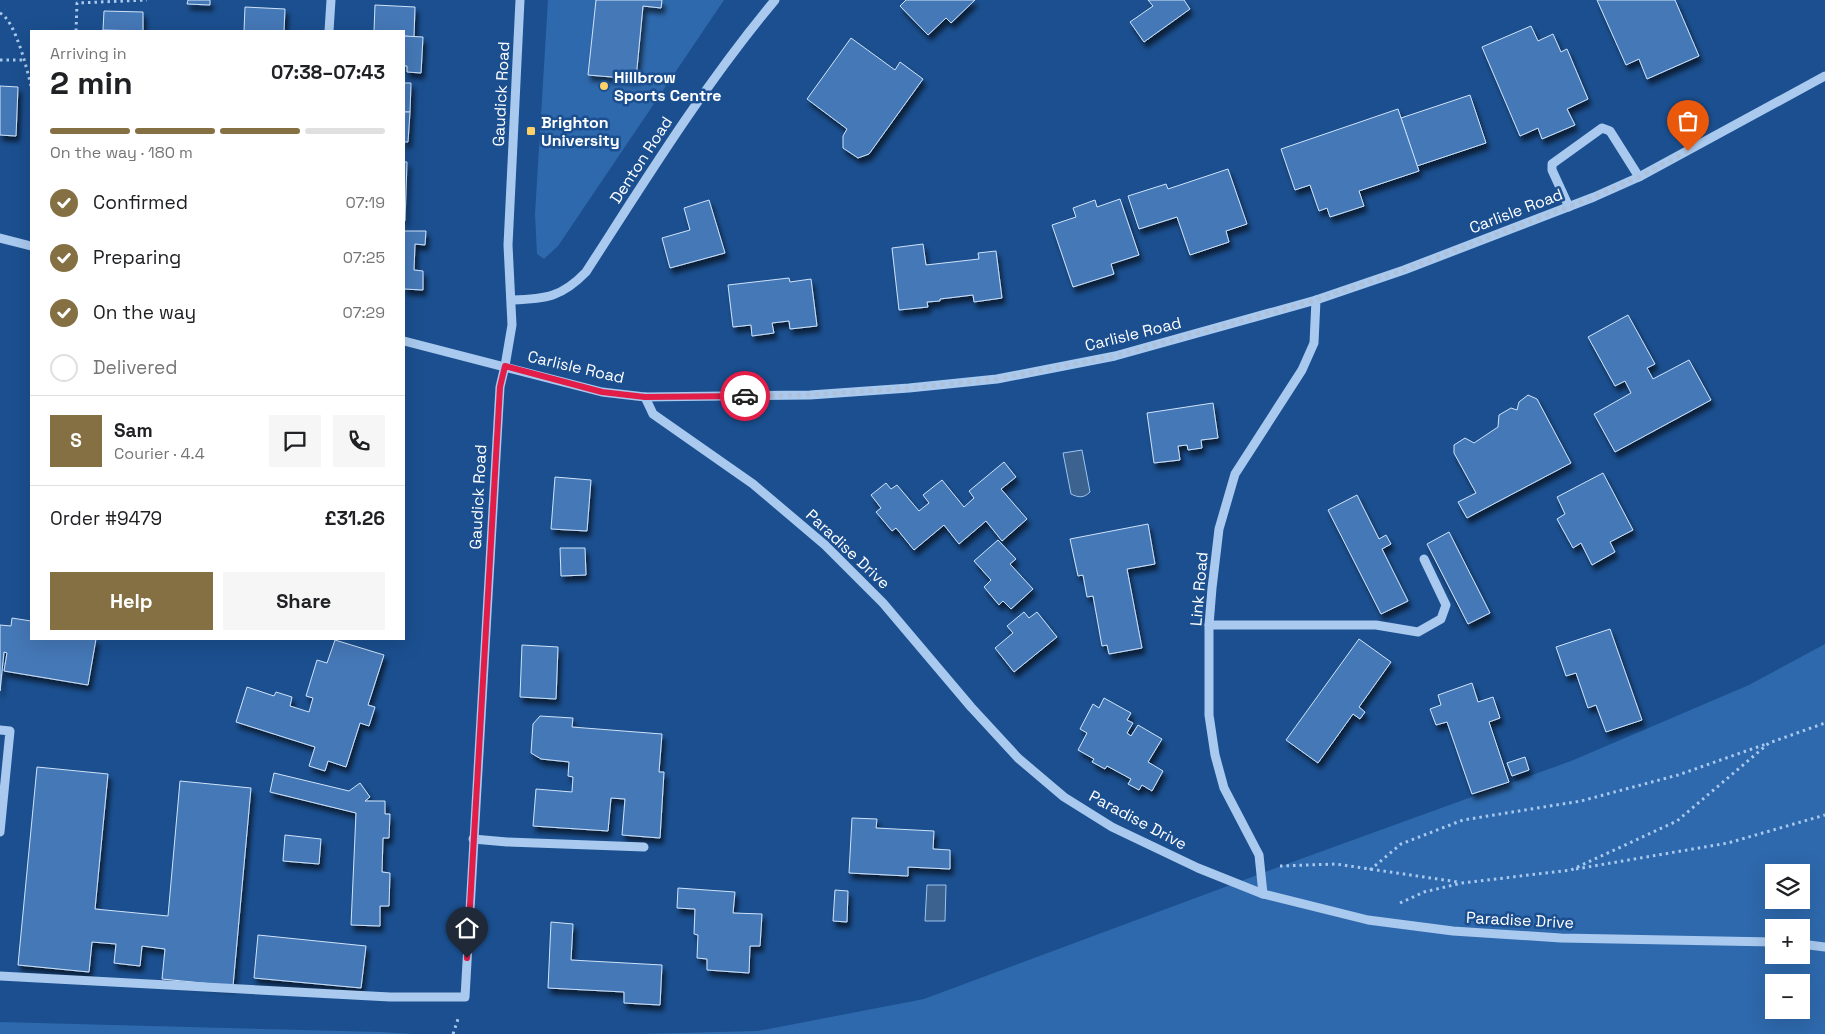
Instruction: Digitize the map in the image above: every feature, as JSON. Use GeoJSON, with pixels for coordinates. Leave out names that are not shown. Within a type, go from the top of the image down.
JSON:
{"type":"FeatureCollection","features":[{"type":"Feature","properties":{"kind":"street"},"geometry":{"type":"LineString","coordinates":[[329,30],[331,0]]}},
{"type":"Feature","properties":{"kind":"street","name":"Gaudick Road"},"geometry":{"type":"LineString","coordinates":[[0,976],[390,997],[465,997],[500,387],[512,325],[508,245],[520,0]]}},
{"type":"Feature","properties":{"kind":"street","name":"Denton Road"},"geometry":{"type":"LineString","coordinates":[[512,300],[534,299],[559,293],[573,286],[586,272],[679,129],[747,33],[775,0]]}},
{"type":"Feature","properties":{"kind":"street","name":"Carlisle Road"},"geometry":{"type":"LineString","coordinates":[[405,341],[602,392],[645,397],[810,395],[997,379],[1115,356],[1316,300],[1404,270],[1569,207],[1639,177],[1825,76]]}},
{"type":"Feature","properties":{"kind":"street"},"geometry":{"type":"LineString","coordinates":[[1569,207],[1552,170],[1552,164],[1602,128],[1610,131],[1639,177]]}},
{"type":"Feature","properties":{"kind":"street"},"geometry":{"type":"LineString","coordinates":[[0,238],[30,246]]}},
{"type":"Feature","properties":{"kind":"street","name":"Link Road"},"geometry":{"type":"LineString","coordinates":[[1263,894],[1258,855],[1224,788],[1215,755],[1209,715],[1209,625],[1219,529],[1235,474],[1302,370],[1314,344],[1316,300]]}},
{"type":"Feature","properties":{"kind":"street","name":"Paradise Drive"},"geometry":{"type":"LineString","coordinates":[[645,397],[653,414],[753,484],[825,545],[883,603],[971,707],[1018,758],[1064,797],[1112,827],[1198,868],[1263,894],[1368,920],[1453,931],[1561,938],[1765,942]]}},
{"type":"Feature","properties":{"kind":"street"},"geometry":{"type":"LineString","coordinates":[[1209,625],[1376,625],[1418,632],[1441,619],[1446,605],[1424,559]]}},
{"type":"Feature","properties":{"kind":"street"},"geometry":{"type":"LineString","coordinates":[[0,730],[10,731],[0,832]]}},
{"type":"Feature","properties":{"kind":"street"},"geometry":{"type":"LineString","coordinates":[[473,839],[644,847]]}},
{"type":"Feature","properties":{"kind":"street"},"geometry":{"type":"LineString","coordinates":[[1810,945],[1825,947]]}},
{"type":"Feature","properties":{"kind":"path"},"geometry":{"type":"LineString","coordinates":[[76,30],[77,3],[147,0]]}},
{"type":"Feature","properties":{"kind":"path"},"geometry":{"type":"LineString","coordinates":[[0,13],[6,16],[16,33],[30,83]]}},
{"type":"Feature","properties":{"kind":"path"},"geometry":{"type":"LineString","coordinates":[[0,60],[23,60]]}},
{"type":"Feature","properties":{"kind":"path"},"geometry":{"type":"LineString","coordinates":[[1370,870],[1400,844],[1463,820],[1581,801],[1678,774],[1825,723]]}},
{"type":"Feature","properties":{"kind":"path"},"geometry":{"type":"LineString","coordinates":[[1571,870],[1678,821],[1769,742]]}},
{"type":"Feature","properties":{"kind":"path"},"geometry":{"type":"LineString","coordinates":[[1400,904],[1424,892],[1462,882],[1571,870],[1728,844],[1825,816]]}},
{"type":"Feature","properties":{"kind":"path"},"geometry":{"type":"LineString","coordinates":[[1260,866],[1336,864],[1462,882]]}},
{"type":"Feature","properties":{"kind":"shaded area","name":"Hillbrow Sports Centre"},"geometry":{"type":"Polygon","coordinates":[[[548,0],[724,0],[558,246],[544,259],[537,254],[535,214],[548,0]]]}},
{"type":"Feature","properties":{"kind":"shaded area"},"geometry":{"type":"Polygon","coordinates":[[[1082,450],[1090,492],[1079,497],[1071,494],[1063,453],[1082,450]]]}},
{"type":"Feature","properties":{"kind":"shaded area"},"geometry":{"type":"Polygon","coordinates":[[[1825,644],[1825,1034],[638,1034],[758,1031],[924,999],[1571,761],[1749,685],[1825,644]]]}},
{"type":"Feature","properties":{"kind":"shaded area"},"geometry":{"type":"Polygon","coordinates":[[[927,885],[946,885],[945,921],[925,921],[927,885]]]}},
{"type":"Feature","properties":{"kind":"shaded area"},"geometry":{"type":"Polygon","coordinates":[[[0,1022],[381,1032],[413,1034],[0,1034],[0,1022]]]}},
{"type":"Feature","properties":{"kind":"building"},"geometry":{"type":"Polygon","coordinates":[[[188,0],[210,0],[210,5],[187,4],[188,0]]]}},
{"type":"Feature","properties":{"kind":"building"},"geometry":{"type":"Polygon","coordinates":[[[596,0],[662,0],[661,8],[643,6],[636,79],[588,75],[596,0]]]}},
{"type":"Feature","properties":{"kind":"building"},"geometry":{"type":"Polygon","coordinates":[[[906,0],[975,0],[951,23],[946,18],[928,35],[900,6],[906,0]]]}},
{"type":"Feature","properties":{"kind":"building"},"geometry":{"type":"Polygon","coordinates":[[[1148,0],[1184,0],[1190,9],[1144,42],[1130,22],[1153,6],[1148,0]]]}},
{"type":"Feature","properties":{"kind":"building"},"geometry":{"type":"Polygon","coordinates":[[[1597,0],[1675,0],[1699,56],[1647,79],[1639,59],[1626,65],[1597,0]]]}},
{"type":"Feature","properties":{"kind":"building"},"geometry":{"type":"Polygon","coordinates":[[[375,5],[415,7],[414,37],[405,36],[405,30],[374,30],[375,5]]]}},
{"type":"Feature","properties":{"kind":"building"},"geometry":{"type":"Polygon","coordinates":[[[245,7],[285,9],[284,30],[244,30],[245,7]]]}},
{"type":"Feature","properties":{"kind":"building"},"geometry":{"type":"Polygon","coordinates":[[[104,11],[143,12],[143,30],[103,30],[104,11]]]}},
{"type":"Feature","properties":{"kind":"building"},"geometry":{"type":"Polygon","coordinates":[[[1531,26],[1538,41],[1553,34],[1561,52],[1567,49],[1588,99],[1567,109],[1575,125],[1542,139],[1538,128],[1520,136],[1482,47],[1531,26]]]}},
{"type":"Feature","properties":{"kind":"building"},"geometry":{"type":"Polygon","coordinates":[[[405,36],[423,37],[421,73],[407,72],[407,66],[405,66],[405,36]]]}},
{"type":"Feature","properties":{"kind":"building"},"geometry":{"type":"Polygon","coordinates":[[[851,38],[895,70],[900,62],[923,79],[869,154],[858,158],[843,148],[843,136],[847,129],[807,99],[851,38]]]}},
{"type":"Feature","properties":{"kind":"building"},"geometry":{"type":"Polygon","coordinates":[[[405,83],[411,83],[410,112],[405,112],[405,83]]]}},
{"type":"Feature","properties":{"kind":"building"},"geometry":{"type":"Polygon","coordinates":[[[0,86],[18,87],[16,136],[0,135],[0,86]]]}},
{"type":"Feature","properties":{"kind":"building"},"geometry":{"type":"Polygon","coordinates":[[[1470,95],[1486,143],[1417,166],[1401,118],[1470,95]]]}},
{"type":"Feature","properties":{"kind":"building"},"geometry":{"type":"Polygon","coordinates":[[[1398,109],[1419,171],[1359,191],[1364,206],[1330,217],[1327,208],[1319,211],[1310,185],[1295,190],[1281,149],[1398,109]]]}},
{"type":"Feature","properties":{"kind":"building"},"geometry":{"type":"Polygon","coordinates":[[[405,112],[410,112],[408,142],[405,142],[405,112]]]}},
{"type":"Feature","properties":{"kind":"building"},"geometry":{"type":"Polygon","coordinates":[[[405,162],[407,162],[405,221],[405,162]]]}},
{"type":"Feature","properties":{"kind":"building"},"geometry":{"type":"Polygon","coordinates":[[[1228,169],[1247,224],[1226,231],[1229,242],[1190,255],[1177,217],[1139,229],[1128,196],[1166,184],[1168,189],[1228,169]]]}},
{"type":"Feature","properties":{"kind":"building"},"geometry":{"type":"Polygon","coordinates":[[[1120,199],[1139,255],[1111,264],[1114,274],[1073,287],[1052,225],[1076,217],[1073,208],[1095,200],[1097,207],[1120,199]]]}},
{"type":"Feature","properties":{"kind":"building"},"geometry":{"type":"Polygon","coordinates":[[[709,200],[725,253],[670,268],[662,238],[690,230],[684,208],[709,200]]]}},
{"type":"Feature","properties":{"kind":"building"},"geometry":{"type":"Polygon","coordinates":[[[405,231],[426,231],[425,245],[415,244],[414,270],[423,271],[423,290],[405,289],[405,231]]]}},
{"type":"Feature","properties":{"kind":"building"},"geometry":{"type":"Polygon","coordinates":[[[923,244],[926,265],[979,259],[978,253],[996,251],[1002,298],[974,302],[973,295],[927,302],[928,307],[899,310],[892,248],[923,244]]]}},
{"type":"Feature","properties":{"kind":"building"},"geometry":{"type":"Polygon","coordinates":[[[789,278],[790,282],[811,279],[817,326],[790,329],[789,321],[772,323],[774,333],[752,336],[751,325],[733,327],[728,285],[789,278]]]}},
{"type":"Feature","properties":{"kind":"building"},"geometry":{"type":"Polygon","coordinates":[[[1628,315],[1655,364],[1647,368],[1653,379],[1689,360],[1711,400],[1615,452],[1594,414],[1631,393],[1625,381],[1615,386],[1588,337],[1628,315]]]}},
{"type":"Feature","properties":{"kind":"building"},"geometry":{"type":"Polygon","coordinates":[[[1528,395],[1537,399],[1571,463],[1467,518],[1458,502],[1476,493],[1454,453],[1454,445],[1465,438],[1474,443],[1498,427],[1499,415],[1511,408],[1517,410],[1519,402],[1528,395]]]}},
{"type":"Feature","properties":{"kind":"building"},"geometry":{"type":"Polygon","coordinates":[[[1213,403],[1218,438],[1201,440],[1202,448],[1188,450],[1187,445],[1178,446],[1180,460],[1154,463],[1147,413],[1213,403]]]}},
{"type":"Feature","properties":{"kind":"building"},"geometry":{"type":"Polygon","coordinates":[[[1004,462],[1016,477],[1001,489],[1027,519],[1002,541],[986,521],[959,544],[944,525],[914,550],[896,528],[892,531],[876,512],[881,508],[871,495],[886,483],[891,489],[897,485],[919,511],[929,503],[923,495],[942,480],[964,507],[974,498],[969,491],[1004,462]]]}},
{"type":"Feature","properties":{"kind":"building"},"geometry":{"type":"Polygon","coordinates":[[[1603,473],[1633,530],[1610,542],[1615,552],[1592,565],[1581,543],[1573,548],[1557,519],[1565,514],[1557,497],[1603,473]]]}},
{"type":"Feature","properties":{"kind":"building"},"geometry":{"type":"Polygon","coordinates":[[[555,477],[591,480],[587,531],[551,529],[555,477]]]}},
{"type":"Feature","properties":{"kind":"building"},"geometry":{"type":"Polygon","coordinates":[[[1357,495],[1379,539],[1386,535],[1391,544],[1382,549],[1408,601],[1381,614],[1328,510],[1357,495]]]}},
{"type":"Feature","properties":{"kind":"building"},"geometry":{"type":"Polygon","coordinates":[[[1148,524],[1155,564],[1127,569],[1142,648],[1109,654],[1107,645],[1102,646],[1093,596],[1087,597],[1083,575],[1078,576],[1070,539],[1148,524]]]}},
{"type":"Feature","properties":{"kind":"building"},"geometry":{"type":"Polygon","coordinates":[[[1449,532],[1490,613],[1468,624],[1427,544],[1449,532]]]}},
{"type":"Feature","properties":{"kind":"building"},"geometry":{"type":"Polygon","coordinates":[[[998,540],[1016,559],[1010,564],[1033,589],[1011,609],[1003,601],[999,605],[984,587],[991,580],[974,561],[998,540]]]}},
{"type":"Feature","properties":{"kind":"building"},"geometry":{"type":"Polygon","coordinates":[[[560,548],[585,548],[586,575],[561,576],[560,548]]]}},
{"type":"Feature","properties":{"kind":"building"},"geometry":{"type":"Polygon","coordinates":[[[1024,612],[1029,618],[1037,612],[1057,637],[1014,672],[995,648],[1013,633],[1007,626],[1024,612]]]}},
{"type":"Feature","properties":{"kind":"building"},"geometry":{"type":"Polygon","coordinates":[[[12,618],[30,621],[30,640],[96,640],[88,685],[4,671],[7,653],[4,652],[0,691],[0,625],[11,626],[12,618]]]}},
{"type":"Feature","properties":{"kind":"building"},"geometry":{"type":"Polygon","coordinates":[[[1610,629],[1642,720],[1606,732],[1596,705],[1588,708],[1576,673],[1566,676],[1556,647],[1610,629]]]}},
{"type":"Feature","properties":{"kind":"building"},"geometry":{"type":"Polygon","coordinates":[[[1359,639],[1391,662],[1359,707],[1365,712],[1360,719],[1353,714],[1318,763],[1286,740],[1359,639]]]}},
{"type":"Feature","properties":{"kind":"building"},"geometry":{"type":"Polygon","coordinates":[[[335,640],[384,655],[368,705],[375,707],[369,726],[360,723],[346,767],[328,761],[325,771],[309,766],[315,747],[236,722],[247,687],[274,696],[276,692],[292,697],[290,706],[309,712],[313,698],[306,696],[317,660],[327,663],[335,640]]]}},
{"type":"Feature","properties":{"kind":"building"},"geometry":{"type":"Polygon","coordinates":[[[522,645],[558,647],[556,699],[520,697],[522,645]]]}},
{"type":"Feature","properties":{"kind":"building"},"geometry":{"type":"Polygon","coordinates":[[[1472,683],[1478,702],[1493,697],[1500,718],[1489,722],[1509,782],[1472,794],[1447,722],[1436,725],[1430,709],[1441,705],[1438,695],[1472,683]]]}},
{"type":"Feature","properties":{"kind":"building"},"geometry":{"type":"Polygon","coordinates":[[[1104,698],[1131,713],[1127,720],[1133,723],[1127,733],[1131,736],[1138,725],[1162,739],[1148,762],[1163,771],[1152,791],[1142,785],[1139,790],[1128,784],[1131,779],[1107,766],[1105,769],[1092,762],[1094,759],[1078,750],[1087,733],[1080,729],[1093,704],[1099,708],[1104,698]]]}},
{"type":"Feature","properties":{"kind":"building"},"geometry":{"type":"Polygon","coordinates":[[[540,716],[573,718],[572,727],[662,734],[659,772],[664,772],[660,838],[622,835],[625,799],[611,798],[608,831],[533,826],[536,789],[572,792],[573,777],[568,776],[569,762],[541,759],[531,753],[533,724],[540,716]]]}},
{"type":"Feature","properties":{"kind":"building"},"geometry":{"type":"Polygon","coordinates":[[[1525,757],[1529,770],[1512,776],[1507,763],[1525,757]]]}},
{"type":"Feature","properties":{"kind":"building"},"geometry":{"type":"Polygon","coordinates":[[[37,767],[108,774],[95,909],[168,916],[180,781],[251,788],[233,986],[162,979],[165,949],[142,946],[140,966],[114,963],[116,944],[92,942],[89,972],[18,965],[37,767]]]}},
{"type":"Feature","properties":{"kind":"building"},"geometry":{"type":"Polygon","coordinates":[[[274,773],[349,791],[360,783],[370,797],[365,801],[385,801],[385,814],[390,814],[389,838],[383,838],[382,872],[390,873],[389,906],[380,906],[380,926],[351,925],[356,813],[270,792],[274,773]]]}},
{"type":"Feature","properties":{"kind":"building"},"geometry":{"type":"Polygon","coordinates":[[[852,818],[877,819],[876,828],[934,831],[933,849],[950,850],[950,869],[908,867],[908,876],[849,873],[852,818]]]}},
{"type":"Feature","properties":{"kind":"building"},"geometry":{"type":"Polygon","coordinates":[[[285,835],[321,839],[319,864],[283,861],[285,835]]]}},
{"type":"Feature","properties":{"kind":"building"},"geometry":{"type":"Polygon","coordinates":[[[678,888],[735,892],[733,913],[762,914],[760,946],[750,946],[749,973],[707,970],[707,959],[697,958],[698,935],[694,934],[695,909],[677,908],[678,888]]]}},
{"type":"Feature","properties":{"kind":"building"},"geometry":{"type":"Polygon","coordinates":[[[835,890],[848,891],[847,922],[833,921],[835,890]]]}},
{"type":"Feature","properties":{"kind":"building"},"geometry":{"type":"Polygon","coordinates":[[[551,922],[573,924],[571,960],[662,965],[660,1005],[624,1003],[624,992],[548,988],[551,922]]]}},
{"type":"Feature","properties":{"kind":"building"},"geometry":{"type":"Polygon","coordinates":[[[258,935],[366,946],[361,988],[254,978],[258,935]]]}},
{"type":"Feature","properties":{"kind":"way so far"},"geometry":{"type":"LineString","coordinates":[[745,396],[810,395],[997,379],[1115,356],[1316,300],[1404,270],[1594,197],[1639,177],[1688,151]]}},
{"type":"Feature","properties":{"kind":"place","name":"Hillbrow Sports Centre"},"geometry":{"type":"Point","coordinates":[604,86]}},
{"type":"Feature","properties":{"kind":"place","name":"Brighton University"},"geometry":{"type":"Point","coordinates":[531,131]}},
{"type":"Feature","properties":{"kind":"route"},"geometry":{"type":"LineString","coordinates":[[467,958],[500,387],[505,366],[602,392],[645,397],[745,396]]}}]}
